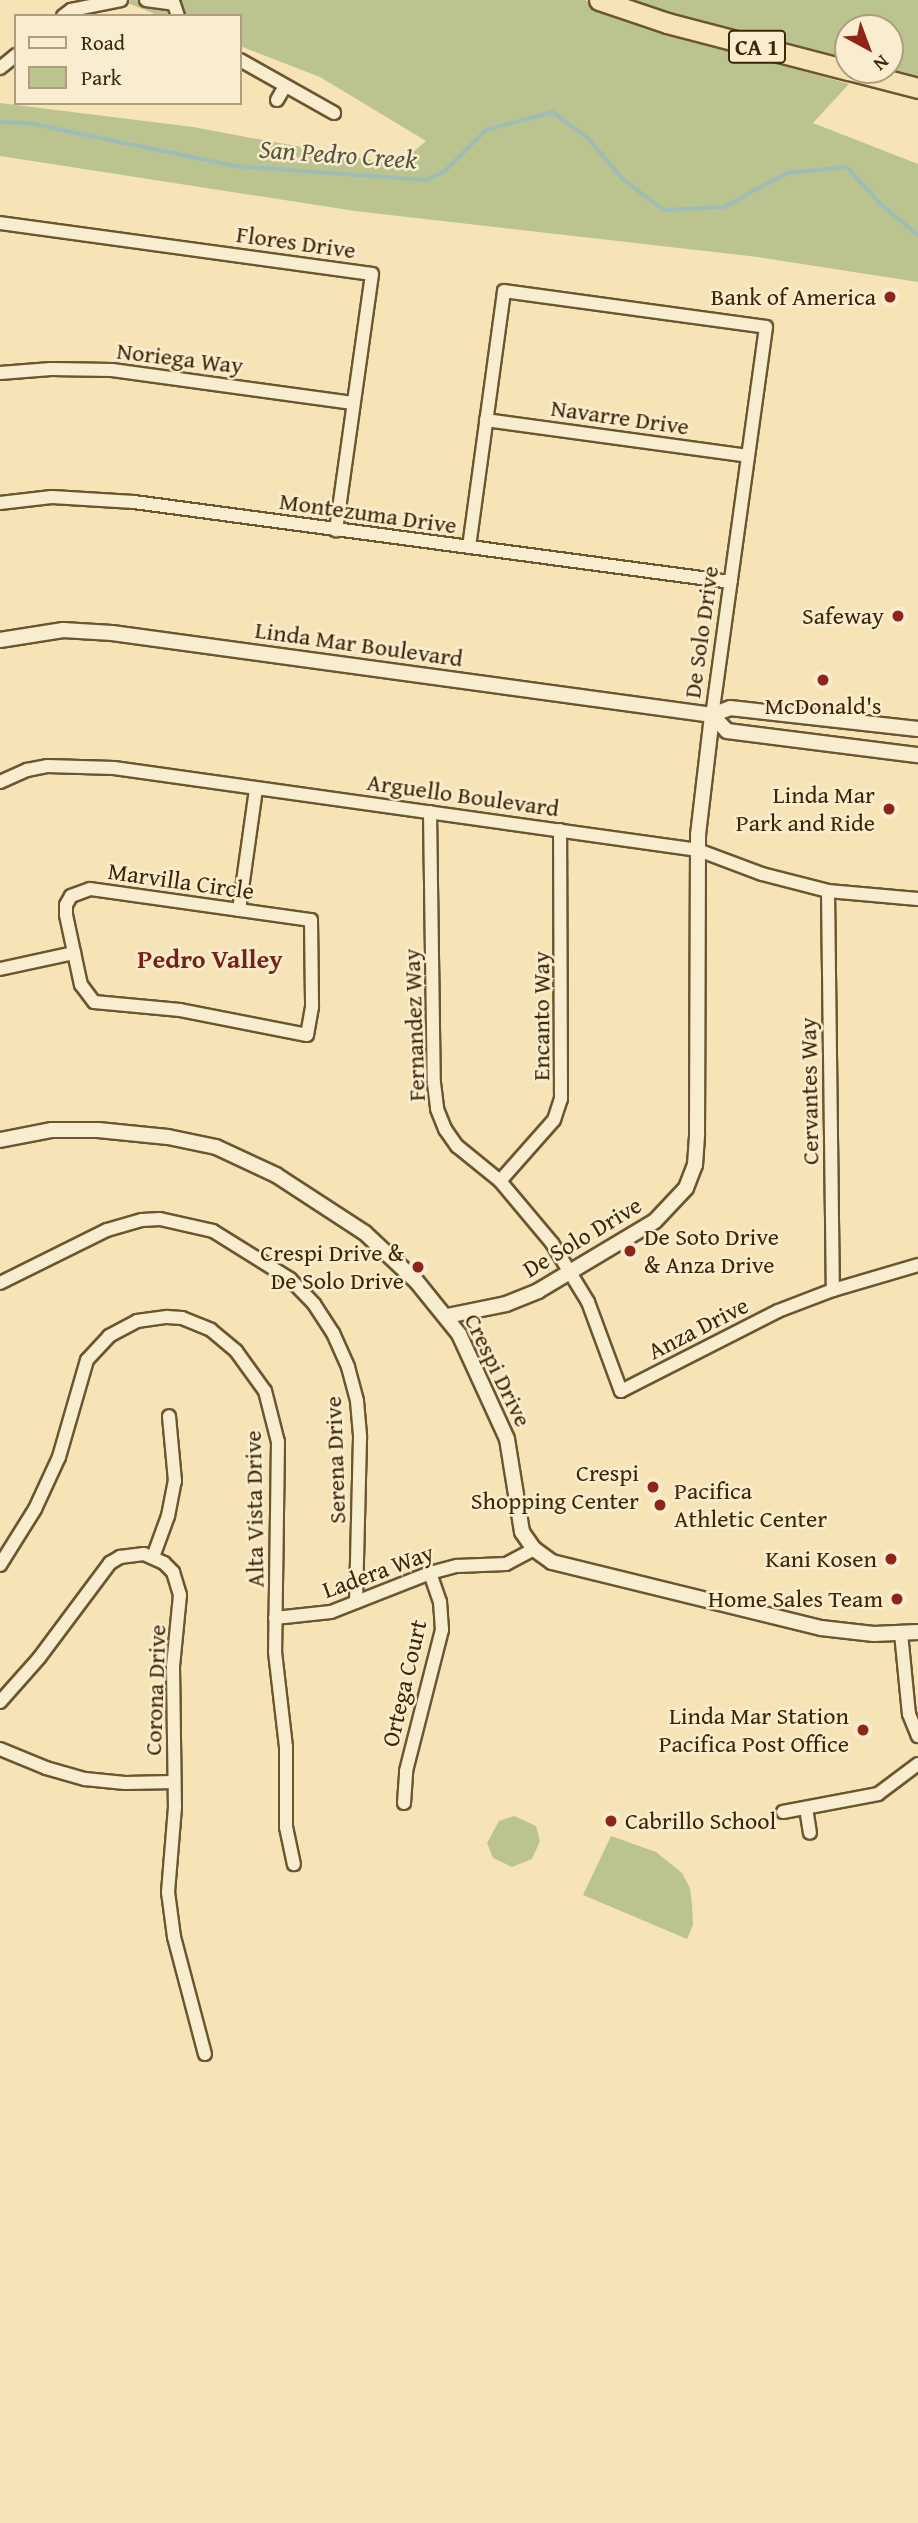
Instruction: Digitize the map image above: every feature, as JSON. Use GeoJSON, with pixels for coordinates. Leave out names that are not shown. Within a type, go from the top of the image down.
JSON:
{"type":"FeatureCollection","features":[{"type":"Feature","properties":{"kind":"highway","name":"CA 1"},"geometry":{"type":"LineString","coordinates":[[599,0],[667,23],[834,66]]}},
{"type":"Feature","properties":{"kind":"street"},"geometry":{"type":"LineString","coordinates":[[66,14],[71,10],[121,0]]}},
{"type":"Feature","properties":{"kind":"street"},"geometry":{"type":"LineString","coordinates":[[145,0],[174,4],[177,14]]}},
{"type":"Feature","properties":{"kind":"street"},"geometry":{"type":"LineString","coordinates":[[0,68],[14,57]]}},
{"type":"Feature","properties":{"kind":"street"},"geometry":{"type":"LineString","coordinates":[[242,61],[334,113]]}},
{"type":"Feature","properties":{"kind":"street"},"geometry":{"type":"LineString","coordinates":[[277,100],[285,86]]}},
{"type":"Feature","properties":{"kind":"street","name":"Flores Drive"},"geometry":{"type":"LineString","coordinates":[[0,223],[372,274],[336,530]]}},
{"type":"Feature","properties":{"kind":"street","name":"De Solo Drive"},"geometry":{"type":"LineString","coordinates":[[447,1316],[523,1299],[654,1221],[670,1208],[686,1188],[695,1165],[698,850],[712,715],[766,327],[504,291],[469,547]]}},
{"type":"Feature","properties":{"kind":"street","name":"Noriega Way"},"geometry":{"type":"LineString","coordinates":[[0,373],[51,369],[121,371],[353,403]]}},
{"type":"Feature","properties":{"kind":"street","name":"Navarre Drive"},"geometry":{"type":"LineString","coordinates":[[486,420],[748,456]]}},
{"type":"Feature","properties":{"kind":"street","name":"Montezuma Drive"},"geometry":{"type":"LineString","coordinates":[[0,503],[52,497],[94,498],[731,582]]}},
{"type":"Feature","properties":{"kind":"street","name":"Linda Mar Boulevard"},"geometry":{"type":"LineString","coordinates":[[0,640],[63,630],[112,633],[712,715],[730,708],[918,729]]}},
{"type":"Feature","properties":{"kind":"street","name":"Linda Mar Boulevard"},"geometry":{"type":"LineString","coordinates":[[712,715],[727,731],[918,755]]}},
{"type":"Feature","properties":{"kind":"street","name":"Arguello Boulevard"},"geometry":{"type":"LineString","coordinates":[[0,782],[27,770],[47,766],[90,765],[698,850],[762,874],[828,891],[918,899]]}},
{"type":"Feature","properties":{"kind":"street"},"geometry":{"type":"LineString","coordinates":[[239,910],[256,789]]}},
{"type":"Feature","properties":{"kind":"street","name":"Fernandez Way"},"geometry":{"type":"LineString","coordinates":[[430,812],[434,1083],[437,1109],[445,1129],[457,1146],[500,1181],[535,1219],[570,1272]]}},
{"type":"Feature","properties":{"kind":"street","name":"Encanto Way"},"geometry":{"type":"LineString","coordinates":[[500,1181],[554,1121],[561,1099],[560,830]]}},
{"type":"Feature","properties":{"kind":"street","name":"Marvilla Circle"},"geometry":{"type":"LineString","coordinates":[[81,890],[311,920],[312,1007],[307,1035],[180,1010],[94,1002],[81,985],[74,953],[66,905],[71,896],[81,890]]}},
{"type":"Feature","properties":{"kind":"street","name":"Cervantes Way"},"geometry":{"type":"LineString","coordinates":[[828,891],[833,1290]]}},
{"type":"Feature","properties":{"kind":"street"},"geometry":{"type":"LineString","coordinates":[[0,969],[74,953]]}},
{"type":"Feature","properties":{"kind":"street","name":"Crespi Drive"},"geometry":{"type":"LineString","coordinates":[[0,1140],[31,1133],[98,1130],[168,1137],[237,1154],[305,1191],[365,1233],[417,1282],[447,1316],[468,1350],[500,1418],[512,1458],[519,1522],[534,1549]]}},
{"type":"Feature","properties":{"kind":"street","name":"Serena Drive"},"geometry":{"type":"LineString","coordinates":[[0,1283],[107,1230],[142,1220],[160,1219],[213,1231],[245,1248],[290,1279],[314,1304],[333,1333],[348,1367],[357,1401],[360,1438],[356,1602]]}},
{"type":"Feature","properties":{"kind":"street","name":"Anza Drive"},"geometry":{"type":"LineString","coordinates":[[570,1272],[602,1333],[621,1391],[778,1311],[833,1290],[918,1265]]}},
{"type":"Feature","properties":{"kind":"street","name":"Alta Vista Drive"},"geometry":{"type":"LineString","coordinates":[[0,1565],[48,1482],[68,1432],[81,1375],[97,1347],[115,1332],[137,1321],[167,1317],[182,1318],[211,1330],[236,1351],[256,1377],[271,1407],[279,1462],[276,1668],[286,1746],[286,1827],[294,1864]]}},
{"type":"Feature","properties":{"kind":"street"},"geometry":{"type":"LineString","coordinates":[[0,1702],[38,1658],[110,1563],[131,1554],[153,1557],[168,1516],[175,1481],[169,1416]]}},
{"type":"Feature","properties":{"kind":"street"},"geometry":{"type":"LineString","coordinates":[[534,1549],[564,1567],[812,1625],[860,1633],[918,1632]]}},
{"type":"Feature","properties":{"kind":"street","name":"Ladera Way"},"geometry":{"type":"LineString","coordinates":[[275,1618],[320,1615],[430,1573],[457,1566],[506,1564],[534,1549]]}},
{"type":"Feature","properties":{"kind":"street","name":"Corona Drive"},"geometry":{"type":"LineString","coordinates":[[153,1557],[173,1573],[180,1595],[173,1667],[174,1782],[168,1870],[170,1914],[205,2054]]}},
{"type":"Feature","properties":{"kind":"street","name":"Ortega Court"},"geometry":{"type":"LineString","coordinates":[[404,1802],[406,1771],[442,1630],[440,1602],[430,1573]]}},
{"type":"Feature","properties":{"kind":"street"},"geometry":{"type":"LineString","coordinates":[[901,1633],[909,1714],[918,1736]]}},
{"type":"Feature","properties":{"kind":"street"},"geometry":{"type":"LineString","coordinates":[[0,1749],[46,1768],[85,1779],[125,1783],[174,1782]]}},
{"type":"Feature","properties":{"kind":"street"},"geometry":{"type":"LineString","coordinates":[[783,1812],[878,1794],[918,1764]]}},
{"type":"Feature","properties":{"kind":"street"},"geometry":{"type":"LineString","coordinates":[[806,1808],[810,1833]]}},
{"type":"Feature","properties":{"kind":"green space"},"geometry":{"type":"Polygon","coordinates":[[[120,0],[585,0],[696,41],[834,80],[834,84],[849,84],[813,123],[918,164],[918,282],[758,257],[355,211],[0,156],[0,103],[193,127],[398,165],[426,141],[320,77],[242,47],[242,14],[155,14],[120,0]]]}},
{"type":"Feature","properties":{"kind":"green space"},"geometry":{"type":"Polygon","coordinates":[[[630,0],[918,0],[918,76],[904,72],[904,14],[834,14],[834,56],[708,26],[630,0]]]}},
{"type":"Feature","properties":{"kind":"green space"},"geometry":{"type":"Polygon","coordinates":[[[514,1816],[536,1826],[540,1841],[532,1859],[512,1867],[493,1858],[487,1843],[499,1821],[514,1816]]]}},
{"type":"Feature","properties":{"kind":"green space"},"geometry":{"type":"Polygon","coordinates":[[[611,1836],[656,1852],[682,1873],[690,1888],[692,1904],[693,1925],[687,1939],[583,1895],[611,1836]]]}},
{"type":"Feature","properties":{"kind":"waterway","name":"San Pedro Creek"},"geometry":{"type":"LineString","coordinates":[[0,122],[29,123],[235,166],[426,180],[444,172],[486,130],[553,112],[589,139],[623,179],[664,210],[724,207],[787,173],[847,167],[882,205],[918,235]]}},
{"type":"Feature","properties":{"kind":"place","name":"Bank of America"},"geometry":{"type":"Point","coordinates":[890,297]}},
{"type":"Feature","properties":{"kind":"place","name":"Safeway"},"geometry":{"type":"Point","coordinates":[898,616]}},
{"type":"Feature","properties":{"kind":"place","name":"McDonald's"},"geometry":{"type":"Point","coordinates":[823,680]}},
{"type":"Feature","properties":{"kind":"place","name":"Linda Mar Park and Ride"},"geometry":{"type":"Point","coordinates":[889,809]}},
{"type":"Feature","properties":{"kind":"place","name":"De Soto Drive & Anza Drive"},"geometry":{"type":"Point","coordinates":[630,1251]}},
{"type":"Feature","properties":{"kind":"place","name":"Crespi Drive & De Solo Drive"},"geometry":{"type":"Point","coordinates":[418,1267]}},
{"type":"Feature","properties":{"kind":"place","name":"Crespi Shopping Center"},"geometry":{"type":"Point","coordinates":[653,1487]}},
{"type":"Feature","properties":{"kind":"place","name":"Pacifica Athletic Center"},"geometry":{"type":"Point","coordinates":[660,1505]}},
{"type":"Feature","properties":{"kind":"place","name":"Kani Kosen"},"geometry":{"type":"Point","coordinates":[891,1559]}},
{"type":"Feature","properties":{"kind":"place","name":"Home Sales Team"},"geometry":{"type":"Point","coordinates":[897,1599]}},
{"type":"Feature","properties":{"kind":"place","name":"Linda Mar Station Pacifica Post Office"},"geometry":{"type":"Point","coordinates":[863,1730]}},
{"type":"Feature","properties":{"kind":"place","name":"Cabrillo School"},"geometry":{"type":"Point","coordinates":[611,1821]}},
{"type":"Feature","properties":{"kind":"district","name":"Pedro Valley"},"geometry":{"type":"Point","coordinates":[210,959]}}]}
